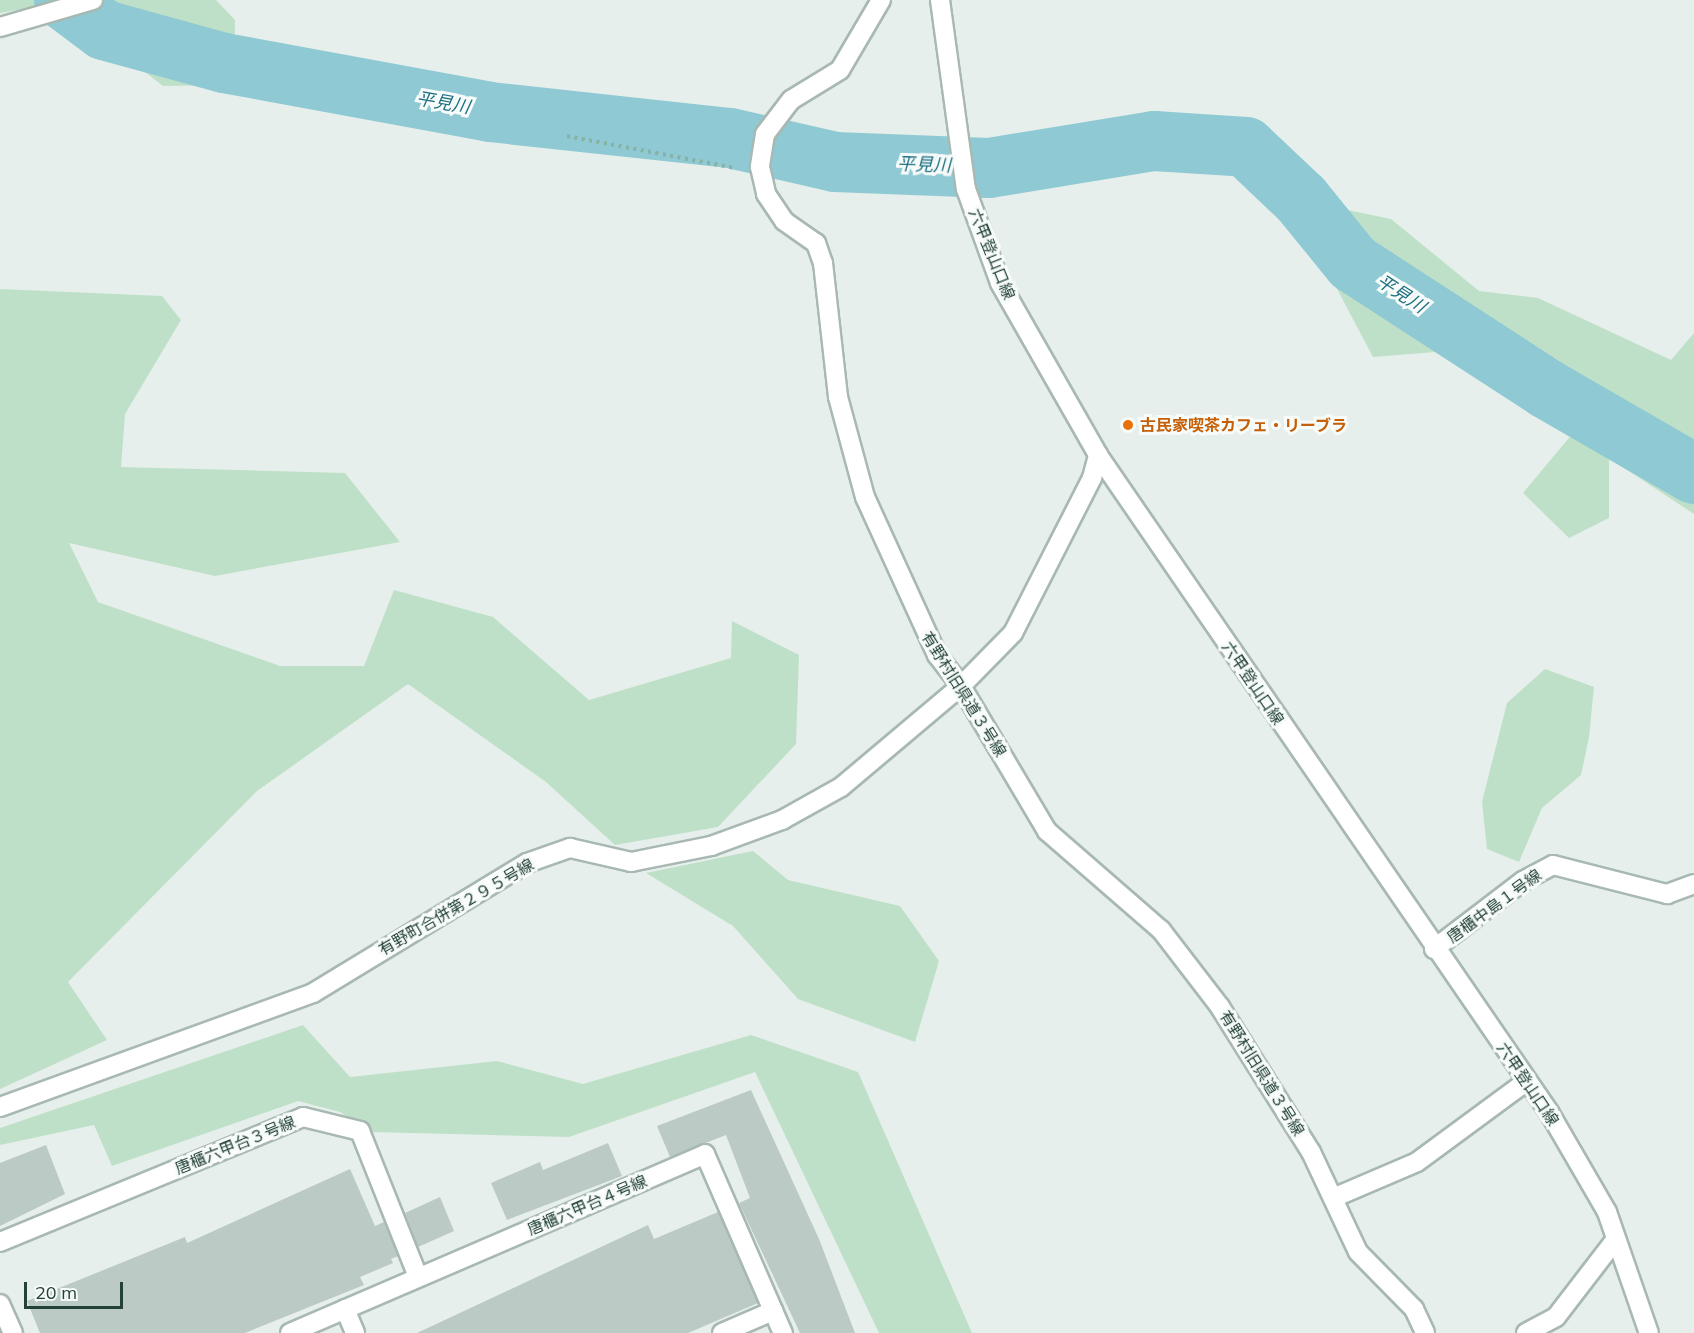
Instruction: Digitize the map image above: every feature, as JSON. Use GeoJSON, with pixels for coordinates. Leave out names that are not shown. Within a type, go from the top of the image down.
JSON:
{"type":"FeatureCollection","features":[{"type":"Feature","properties":{"kind":"street","name":"有野村旧県道３号線"},"geometry":{"type":"LineString","coordinates":[[881,0],[840,70],[791,100],[765,134],[761,171],[765,194],[784,221],[816,243],[824,262],[838,397],[865,497],[937,655],[961,686],[1047,831],[1161,930],[1220,1007],[1282,1100],[1358,1252],[1414,1309],[1425,1333]]}},
{"type":"Feature","properties":{"kind":"street","name":"六甲登山口線"},"geometry":{"type":"LineString","coordinates":[[940,0],[958,152],[966,189],[1000,283],[1098,455],[1434,949],[1527,1081],[1607,1212],[1649,1333]]}},
{"type":"Feature","properties":{"kind":"street"},"geometry":{"type":"LineString","coordinates":[[0,27],[90,1]]}},
{"type":"Feature","properties":{"kind":"street","name":"有野町合併第２９５号線"},"geometry":{"type":"LineString","coordinates":[[0,1107],[313,993],[527,863],[570,848],[631,862],[711,846],[782,820],[841,787],[961,686],[1013,633],[1092,478],[1098,455]]}},
{"type":"Feature","properties":{"kind":"street","name":"唐櫃中島１号線"},"geometry":{"type":"LineString","coordinates":[[1434,949],[1523,881],[1553,865],[1667,894],[1694,884]]}},
{"type":"Feature","properties":{"kind":"street"},"geometry":{"type":"LineString","coordinates":[[1333,1198],[1417,1162],[1527,1081]]}},
{"type":"Feature","properties":{"kind":"street","name":"唐櫃六甲台３号線"},"geometry":{"type":"LineString","coordinates":[[0,1242],[303,1117],[360,1131],[418,1277]]}},
{"type":"Feature","properties":{"kind":"street","name":"唐櫃六甲台４号線"},"geometry":{"type":"LineString","coordinates":[[290,1333],[705,1154],[783,1333]]}},
{"type":"Feature","properties":{"kind":"street"},"geometry":{"type":"LineString","coordinates":[[1526,1333],[1556,1317],[1616,1239]]}},
{"type":"Feature","properties":{"kind":"street"},"geometry":{"type":"LineString","coordinates":[[0,1304],[12,1333]]}},
{"type":"Feature","properties":{"kind":"street"},"geometry":{"type":"LineString","coordinates":[[345,1309],[355,1333]]}},
{"type":"Feature","properties":{"kind":"street"},"geometry":{"type":"LineString","coordinates":[[722,1333],[773,1311]]}},
{"type":"Feature","properties":{"kind":"path"},"geometry":{"type":"LineString","coordinates":[[567,136],[642,147],[761,171]]}},
{"type":"Feature","properties":{"kind":"green space"},"geometry":{"type":"Polygon","coordinates":[[[0,0],[216,0],[235,20],[234,85],[163,86],[56,3],[0,13],[0,0]]]}},
{"type":"Feature","properties":{"kind":"green space"},"geometry":{"type":"Polygon","coordinates":[[[1289,198],[1391,219],[1479,291],[1538,298],[1671,360],[1694,333],[1694,514],[1609,458],[1609,518],[1569,538],[1523,493],[1573,433],[1447,351],[1373,357],[1289,198]]]}},
{"type":"Feature","properties":{"kind":"green space"},"geometry":{"type":"Polygon","coordinates":[[[0,289],[162,296],[181,320],[125,414],[121,467],[345,473],[400,542],[215,576],[69,543],[98,602],[280,666],[364,666],[394,590],[493,617],[589,700],[731,658],[732,621],[799,655],[796,744],[718,827],[615,845],[546,782],[408,684],[257,791],[68,982],[107,1040],[0,1089],[0,289]]]}},
{"type":"Feature","properties":{"kind":"green space"},"geometry":{"type":"Polygon","coordinates":[[[1545,669],[1594,687],[1589,737],[1581,775],[1542,808],[1519,862],[1487,849],[1482,802],[1507,703],[1545,669]]]}},
{"type":"Feature","properties":{"kind":"green space"},"geometry":{"type":"Polygon","coordinates":[[[753,851],[788,880],[900,906],[939,961],[915,1042],[798,999],[733,926],[646,873],[753,851]]]}},
{"type":"Feature","properties":{"kind":"green space"},"geometry":{"type":"Polygon","coordinates":[[[303,1025],[350,1077],[497,1061],[583,1084],[751,1035],[858,1072],[972,1333],[879,1333],[755,1072],[569,1137],[373,1132],[340,1112],[298,1101],[112,1166],[94,1125],[0,1145],[0,1128],[303,1025]]]}},
{"type":"Feature","properties":{"kind":"building"},"geometry":{"type":"Polygon","coordinates":[[[751,1090],[819,1239],[855,1333],[800,1333],[739,1203],[750,1198],[726,1135],[670,1157],[657,1126],[751,1090]]]}},
{"type":"Feature","properties":{"kind":"building"},"geometry":{"type":"Polygon","coordinates":[[[608,1143],[622,1176],[507,1220],[491,1183],[540,1162],[543,1170],[608,1143]]]}},
{"type":"Feature","properties":{"kind":"building"},"geometry":{"type":"Polygon","coordinates":[[[46,1145],[65,1194],[0,1226],[0,1163],[46,1145]]]}},
{"type":"Feature","properties":{"kind":"building"},"geometry":{"type":"Polygon","coordinates":[[[350,1169],[375,1226],[384,1222],[398,1256],[391,1259],[393,1263],[360,1277],[364,1285],[245,1333],[40,1333],[27,1301],[185,1237],[187,1243],[350,1169]]]}},
{"type":"Feature","properties":{"kind":"building"},"geometry":{"type":"Polygon","coordinates":[[[440,1197],[454,1231],[418,1247],[405,1213],[440,1197]]]}},
{"type":"Feature","properties":{"kind":"building"},"geometry":{"type":"Polygon","coordinates":[[[718,1212],[758,1303],[688,1333],[417,1333],[648,1225],[654,1239],[718,1212]]]}},
{"type":"Feature","properties":{"kind":"waterway","name":"平見川"},"geometry":{"type":"LineString","coordinates":[[64,0],[104,30],[224,63],[490,112],[730,138],[835,162],[989,168],[1154,141],[1246,147],[1301,199],[1353,263],[1547,389],[1694,474]]}},
{"type":"Feature","properties":{"kind":"place","name":"古民家喫茶カフェ・リーブラ"},"geometry":{"type":"Point","coordinates":[1128,425]}}]}
